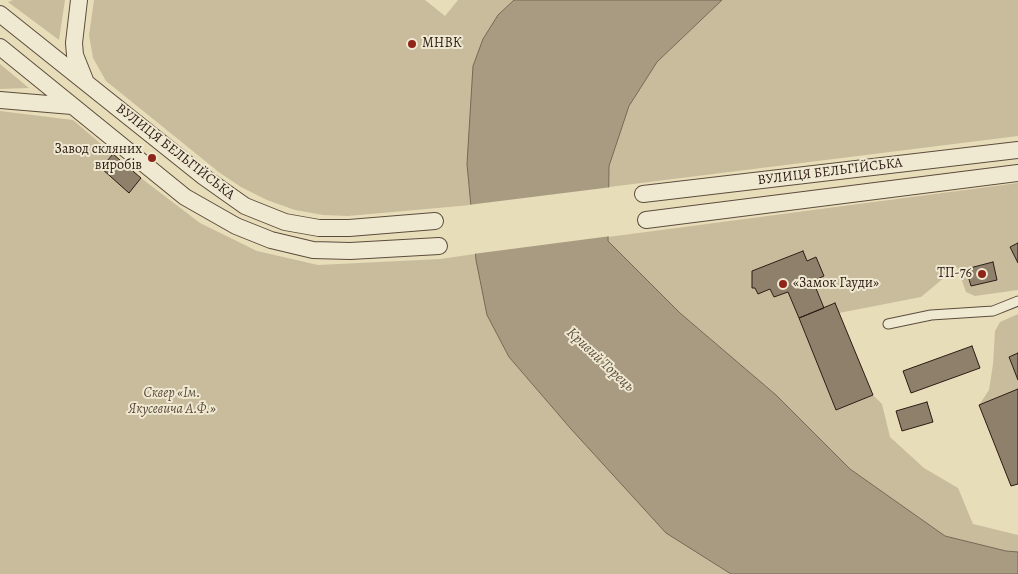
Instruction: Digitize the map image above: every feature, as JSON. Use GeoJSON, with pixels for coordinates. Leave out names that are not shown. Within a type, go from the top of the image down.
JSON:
{"type":"FeatureCollection","features":[{"type":"Feature","properties":{"kind":"street"},"geometry":{"type":"LineString","coordinates":[[79,0],[75,31],[75,56],[86,82]]}},
{"type":"Feature","properties":{"kind":"street","name":"ВУЛИЦЯ БЕЛЬГІЙСЬКА"},"geometry":{"type":"LineString","coordinates":[[0,14],[229,196],[266,214],[303,226],[319,228],[350,228],[436,222]]}},
{"type":"Feature","properties":{"kind":"street","name":"ВУЛИЦЯ БЕЛЬГІЙСЬКА"},"geometry":{"type":"LineString","coordinates":[[0,48],[185,196],[222,219],[258,236],[314,250],[350,251],[438,246]]}},
{"type":"Feature","properties":{"kind":"street"},"geometry":{"type":"LineString","coordinates":[[0,100],[72,106]]}},
{"type":"Feature","properties":{"kind":"street","name":"ВУЛИЦЯ БЕЛЬГІЙСЬКА"},"geometry":{"type":"LineString","coordinates":[[643,194],[1018,150]]}},
{"type":"Feature","properties":{"kind":"street","name":"ВУЛИЦЯ БЕЛЬГІЙСЬКА"},"geometry":{"type":"LineString","coordinates":[[646,220],[1018,173]]}},
{"type":"Feature","properties":{"kind":"lane"},"geometry":{"type":"LineString","coordinates":[[888,324],[931,315],[994,311],[1018,301]]}},
{"type":"Feature","properties":{"kind":"green space"},"geometry":{"type":"Polygon","coordinates":[[[13,0],[65,0],[59,40],[8,2],[13,0]]]}},
{"type":"Feature","properties":{"kind":"green space"},"geometry":{"type":"Polygon","coordinates":[[[94,0],[425,0],[445,16],[458,0],[514,0],[498,15],[467,164],[471,205],[348,216],[323,215],[295,210],[267,200],[241,187],[220,173],[106,81],[93,58],[89,35],[94,0]]]}},
{"type":"Feature","properties":{"kind":"green space"},"geometry":{"type":"Polygon","coordinates":[[[722,0],[1018,0],[1018,136],[609,187],[609,166],[629,106],[657,62],[722,0]]]}},
{"type":"Feature","properties":{"kind":"green space"},"geometry":{"type":"Polygon","coordinates":[[[0,64],[29,88],[0,89],[0,64]]]}},
{"type":"Feature","properties":{"kind":"green space","name":"Сквер «Ім. Якусевича А.Ф.»"},"geometry":{"type":"Polygon","coordinates":[[[0,111],[73,120],[141,178],[200,223],[257,251],[318,265],[440,259],[475,254],[487,314],[509,357],[571,429],[719,567],[731,574],[0,574],[0,111]]]}},
{"type":"Feature","properties":{"kind":"green space"},"geometry":{"type":"Polygon","coordinates":[[[1018,183],[1018,243],[1010,247],[1018,263],[1018,290],[975,296],[966,292],[957,267],[921,297],[839,313],[835,303],[824,308],[813,281],[824,276],[816,257],[807,261],[802,251],[752,271],[752,287],[755,288],[758,294],[770,289],[774,297],[788,292],[836,410],[873,395],[882,404],[890,437],[924,468],[958,488],[973,524],[1018,535],[1018,552],[1006,551],[945,536],[850,469],[776,395],[680,313],[608,241],[608,237],[1018,183]],[[993,262],[966,269],[971,286],[997,280],[993,262]]]}},
{"type":"Feature","properties":{"kind":"green space"},"geometry":{"type":"Polygon","coordinates":[[[1018,314],[1018,353],[1009,357],[1018,380],[1018,389],[979,405],[989,390],[995,331],[1000,322],[1018,314]]]}},
{"type":"Feature","properties":{"kind":"water","name":"Кривий Торець"},"geometry":{"type":"Polygon","coordinates":[[[514,0],[722,0],[657,62],[629,106],[609,166],[608,241],[680,313],[776,395],[850,469],[945,536],[1006,551],[1018,552],[1018,574],[731,574],[666,533],[571,429],[509,357],[487,315],[476,260],[467,164],[473,66],[483,39],[498,15],[514,0]]]}},
{"type":"Feature","properties":{"kind":"pier"},"geometry":{"type":"Polygon","coordinates":[[[612,187],[611,236],[473,254],[468,205],[612,187]]]}},
{"type":"Feature","properties":{"kind":"building"},"geometry":{"type":"Polygon","coordinates":[[[113,154],[141,178],[129,193],[101,168],[113,154]]]}},
{"type":"Feature","properties":{"kind":"building"},"geometry":{"type":"Polygon","coordinates":[[[1018,243],[1018,263],[1010,247],[1018,243]]]}},
{"type":"Feature","properties":{"kind":"building","name":"«Замок Гауди»"},"geometry":{"type":"Polygon","coordinates":[[[803,251],[807,261],[816,257],[824,276],[813,281],[824,308],[799,318],[788,292],[774,297],[770,289],[758,294],[755,288],[752,288],[752,271],[803,251]]]}},
{"type":"Feature","properties":{"kind":"building","name":"ТП-76"},"geometry":{"type":"Polygon","coordinates":[[[993,262],[997,280],[971,286],[966,269],[993,262]]]}},
{"type":"Feature","properties":{"kind":"building"},"geometry":{"type":"Polygon","coordinates":[[[835,303],[873,395],[836,410],[799,318],[835,303]]]}},
{"type":"Feature","properties":{"kind":"building"},"geometry":{"type":"Polygon","coordinates":[[[972,346],[980,368],[911,393],[903,371],[972,346]]]}},
{"type":"Feature","properties":{"kind":"building"},"geometry":{"type":"Polygon","coordinates":[[[1018,353],[1018,380],[1009,357],[1018,353]]]}},
{"type":"Feature","properties":{"kind":"building"},"geometry":{"type":"Polygon","coordinates":[[[1018,389],[1018,484],[1011,486],[979,405],[1018,389]]]}},
{"type":"Feature","properties":{"kind":"building"},"geometry":{"type":"Polygon","coordinates":[[[927,402],[933,422],[902,431],[896,411],[927,402]]]}},
{"type":"Feature","properties":{"kind":"place","name":"МНВК"},"geometry":{"type":"Point","coordinates":[412,44]}},
{"type":"Feature","properties":{"kind":"place","name":"Завод скляних виробів"},"geometry":{"type":"Point","coordinates":[152,158]}},
{"type":"Feature","properties":{"kind":"place","name":"ТП-76"},"geometry":{"type":"Point","coordinates":[982,274]}},
{"type":"Feature","properties":{"kind":"place","name":"«Замок Гауди»"},"geometry":{"type":"Point","coordinates":[783,284]}}]}
